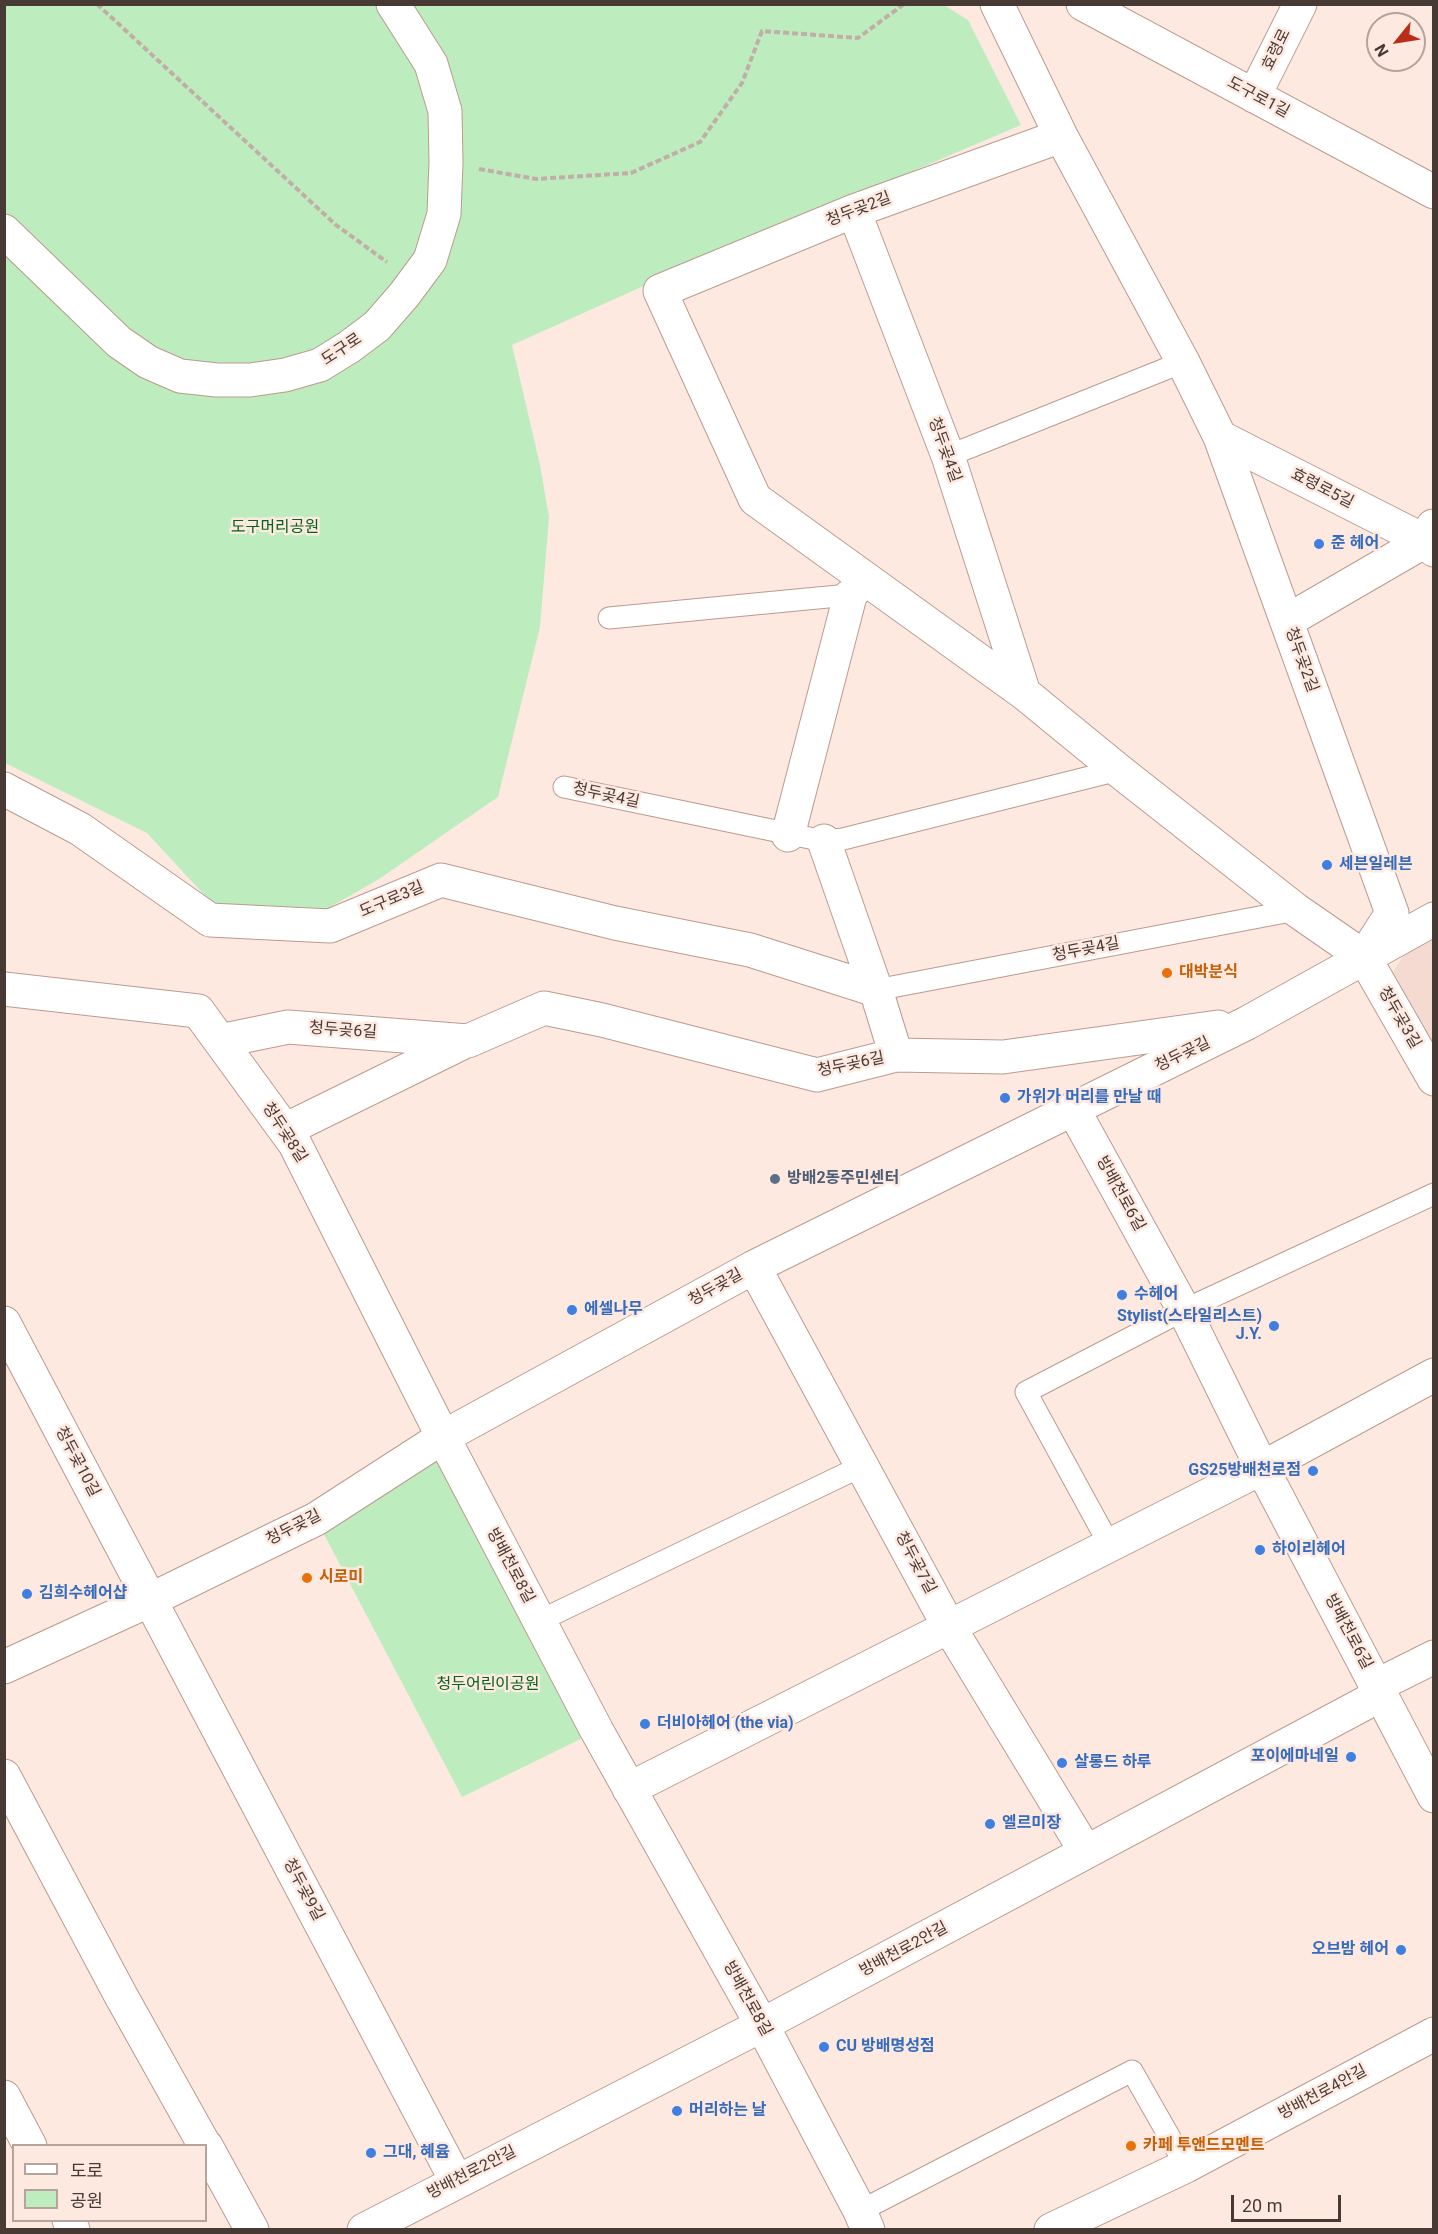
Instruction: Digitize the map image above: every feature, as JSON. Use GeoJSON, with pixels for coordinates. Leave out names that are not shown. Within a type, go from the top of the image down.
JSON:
{"type":"FeatureCollection","features":[{"type":"Feature","properties":{"kind":"street","name":"도구로"},"geometry":{"type":"LineString","coordinates":[[4,231],[119,342],[148,362],[180,376],[217,380],[250,380],[285,375],[320,365],[350,347],[377,326],[414,282],[430,260],[444,214],[445,111],[431,64],[393,4]]}},
{"type":"Feature","properties":{"kind":"street","name":"청두곶2길"},"geometry":{"type":"LineString","coordinates":[[997,4],[1061,136],[1183,362],[1220,437],[1392,913],[1364,957]]}},
{"type":"Feature","properties":{"kind":"street","name":"도구로1길"},"geometry":{"type":"LineString","coordinates":[[1083,4],[1434,192]]}},
{"type":"Feature","properties":{"kind":"street","name":"효령로"},"geometry":{"type":"LineString","coordinates":[[1254,96],[1300,4]]}},
{"type":"Feature","properties":{"kind":"street","name":"청두곶2길"},"geometry":{"type":"LineString","coordinates":[[865,593],[755,499],[660,291],[854,211],[1061,136]]}},
{"type":"Feature","properties":{"kind":"street","name":"청두곶4길"},"geometry":{"type":"LineString","coordinates":[[854,211],[948,456],[1024,693]]}},
{"type":"Feature","properties":{"kind":"street","name":"효령로5길"},"geometry":{"type":"LineString","coordinates":[[1220,437],[1431,538]]}},
{"type":"Feature","properties":{"kind":"street","name":"효령로5길"},"geometry":{"type":"LineString","coordinates":[[1287,621],[1431,538]]}},
{"type":"Feature","properties":{"kind":"street"},"geometry":{"type":"LineString","coordinates":[[788,835],[865,593],[1024,693],[1296,910],[1364,957]]}},
{"type":"Feature","properties":{"kind":"street","name":"도구로3길"},"geometry":{"type":"LineString","coordinates":[[4,789],[80,829],[210,920],[330,926],[441,880],[615,923],[750,950],[876,990]]}},
{"type":"Feature","properties":{"kind":"street"},"geometry":{"type":"LineString","coordinates":[[824,842],[876,990],[896,1055]]}},
{"type":"Feature","properties":{"kind":"street","name":"청두곶길"},"geometry":{"type":"LineString","coordinates":[[8,1659],[150,1600],[316,1519],[443,1437],[754,1267],[1247,1023],[1434,919]]}},
{"type":"Feature","properties":{"kind":"street","name":"청두곶3길"},"geometry":{"type":"LineString","coordinates":[[1364,957],[1434,1079]]}},
{"type":"Feature","properties":{"kind":"street","name":"청두곶8길"},"geometry":{"type":"LineString","coordinates":[[4,989],[198,1011],[285,1130],[300,1155],[443,1437]]}},
{"type":"Feature","properties":{"kind":"street","name":"청두곶6길"},"geometry":{"type":"LineString","coordinates":[[285,1130],[468,1041],[544,1008],[602,1020],[817,1075],[896,1055],[1003,1056],[1247,1023]]}},
{"type":"Feature","properties":{"kind":"street","name":"청두곶6길"},"geometry":{"type":"LineString","coordinates":[[220,1041],[288,1027],[468,1041]]}},
{"type":"Feature","properties":{"kind":"street","name":"방배천로6길"},"geometry":{"type":"LineString","coordinates":[[1074,1109],[1184,1310],[1262,1468],[1434,1796]]}},
{"type":"Feature","properties":{"kind":"street","name":"청두곶7길"},"geometry":{"type":"LineString","coordinates":[[754,1267],[948,1625],[1086,1852]]}},
{"type":"Feature","properties":{"kind":"street","name":"청두곶10길"},"geometry":{"type":"LineString","coordinates":[[4,1323],[150,1600]]}},
{"type":"Feature","properties":{"kind":"street"},"geometry":{"type":"LineString","coordinates":[[628,1789],[1262,1468],[1434,1376]]}},
{"type":"Feature","properties":{"kind":"street","name":"방배천로8길"},"geometry":{"type":"LineString","coordinates":[[443,1437],[628,1789],[762,2025],[864,2220]]}},
{"type":"Feature","properties":{"kind":"street","name":"청두곶9길"},"geometry":{"type":"LineString","coordinates":[[150,1600],[456,2181]]}},
{"type":"Feature","properties":{"kind":"street","name":"방배천로2안길"},"geometry":{"type":"LineString","coordinates":[[364,2229],[762,2025],[1371,1700],[1376,1686],[1434,1657]]}},
{"type":"Feature","properties":{"kind":"street"},"geometry":{"type":"LineString","coordinates":[[4,1776],[115,1985],[204,2144]]}},
{"type":"Feature","properties":{"kind":"street","name":"방배천로4안길"},"geometry":{"type":"LineString","coordinates":[[1051,2229],[1186,2166],[1434,2034]]}},
{"type":"Feature","properties":{"kind":"street"},"geometry":{"type":"LineString","coordinates":[[4,2097],[29,2144]]}},
{"type":"Feature","properties":{"kind":"street"},"geometry":{"type":"LineString","coordinates":[[207,2150],[252,2229]]}},
{"type":"Feature","properties":{"kind":"lane"},"geometry":{"type":"LineString","coordinates":[[948,456],[1183,362]]}},
{"type":"Feature","properties":{"kind":"lane"},"geometry":{"type":"LineString","coordinates":[[609,618],[865,593]]}},
{"type":"Feature","properties":{"kind":"lane","name":"청두곶4길"},"geometry":{"type":"LineString","coordinates":[[564,787],[824,842],[1118,770]]}},
{"type":"Feature","properties":{"kind":"lane","name":"청두곶4길"},"geometry":{"type":"LineString","coordinates":[[876,990],[1296,910]]}},
{"type":"Feature","properties":{"kind":"lane"},"geometry":{"type":"LineString","coordinates":[[1109,1544],[1026,1392],[1184,1310],[1434,1194]]}},
{"type":"Feature","properties":{"kind":"lane"},"geometry":{"type":"LineString","coordinates":[[539,1621],[862,1466]]}},
{"type":"Feature","properties":{"kind":"lane","name":"방배천로8길"},"geometry":{"type":"LineString","coordinates":[[864,2220],[1132,2071],[1186,2166]]}},
{"type":"Feature","properties":{"kind":"path"},"geometry":{"type":"LineString","coordinates":[[97,4],[336,225],[414,282]]}},
{"type":"Feature","properties":{"kind":"path"},"geometry":{"type":"LineString","coordinates":[[446,163],[536,179],[631,173],[700,142],[742,83],[762,31],[858,38],[904,4]]}},
{"type":"Feature","properties":{"kind":"shaded area"},"geometry":{"type":"Polygon","coordinates":[[[1433,938],[1433,1059],[1390,977],[1404,954],[1433,938]]]}},
{"type":"Feature","properties":{"kind":"green space","name":"도구머리공원"},"geometry":{"type":"Polygon","coordinates":[[[4,5],[944,5],[968,20],[1021,125],[657,280],[512,345],[540,465],[549,517],[540,627],[498,797],[379,879],[318,914],[221,913],[147,833],[5,763],[4,5]]]}},
{"type":"Feature","properties":{"kind":"green space","name":"청두어린이공원"},"geometry":{"type":"Polygon","coordinates":[[[443,1437],[597,1731],[462,1797],[316,1519],[443,1437]]]}},
{"type":"Feature","properties":{"kind":"place","name":"준 헤어"},"geometry":{"type":"Point","coordinates":[1319,544]}},
{"type":"Feature","properties":{"kind":"place","name":"세븐일레븐"},"geometry":{"type":"Point","coordinates":[1327,865]}},
{"type":"Feature","properties":{"kind":"place","name":"대박분식"},"geometry":{"type":"Point","coordinates":[1167,973]}},
{"type":"Feature","properties":{"kind":"place","name":"가위가 머리를 만날 때"},"geometry":{"type":"Point","coordinates":[1005,1098]}},
{"type":"Feature","properties":{"kind":"place","name":"방배2동주민센터"},"geometry":{"type":"Point","coordinates":[775,1179]}},
{"type":"Feature","properties":{"kind":"place","name":"수헤어"},"geometry":{"type":"Point","coordinates":[1122,1295]}},
{"type":"Feature","properties":{"kind":"place","name":"에셀나무"},"geometry":{"type":"Point","coordinates":[572,1310]}},
{"type":"Feature","properties":{"kind":"place","name":"Stylist(스타일리스트) J.Y."},"geometry":{"type":"Point","coordinates":[1274,1326]}},
{"type":"Feature","properties":{"kind":"place","name":"GS25방배천로점"},"geometry":{"type":"Point","coordinates":[1313,1471]}},
{"type":"Feature","properties":{"kind":"place","name":"하이리헤어"},"geometry":{"type":"Point","coordinates":[1260,1550]}},
{"type":"Feature","properties":{"kind":"place","name":"시로미"},"geometry":{"type":"Point","coordinates":[307,1578]}},
{"type":"Feature","properties":{"kind":"place","name":"김희수헤어샵"},"geometry":{"type":"Point","coordinates":[27,1594]}},
{"type":"Feature","properties":{"kind":"place","name":"더비아헤어 (the via)"},"geometry":{"type":"Point","coordinates":[645,1724]}},
{"type":"Feature","properties":{"kind":"place","name":"포이에마네일"},"geometry":{"type":"Point","coordinates":[1351,1757]}},
{"type":"Feature","properties":{"kind":"place","name":"살롱드 하루"},"geometry":{"type":"Point","coordinates":[1062,1763]}},
{"type":"Feature","properties":{"kind":"place","name":"엘르미장"},"geometry":{"type":"Point","coordinates":[990,1824]}},
{"type":"Feature","properties":{"kind":"place","name":"오브밤 헤어"},"geometry":{"type":"Point","coordinates":[1401,1950]}},
{"type":"Feature","properties":{"kind":"place","name":"CU 방배명성점"},"geometry":{"type":"Point","coordinates":[824,2047]}},
{"type":"Feature","properties":{"kind":"place","name":"머리하는 날"},"geometry":{"type":"Point","coordinates":[677,2111]}},
{"type":"Feature","properties":{"kind":"place","name":"카페 투앤드모멘트"},"geometry":{"type":"Point","coordinates":[1131,2146]}},
{"type":"Feature","properties":{"kind":"place","name":"그대, 혜윰"},"geometry":{"type":"Point","coordinates":[371,2153]}}]}
